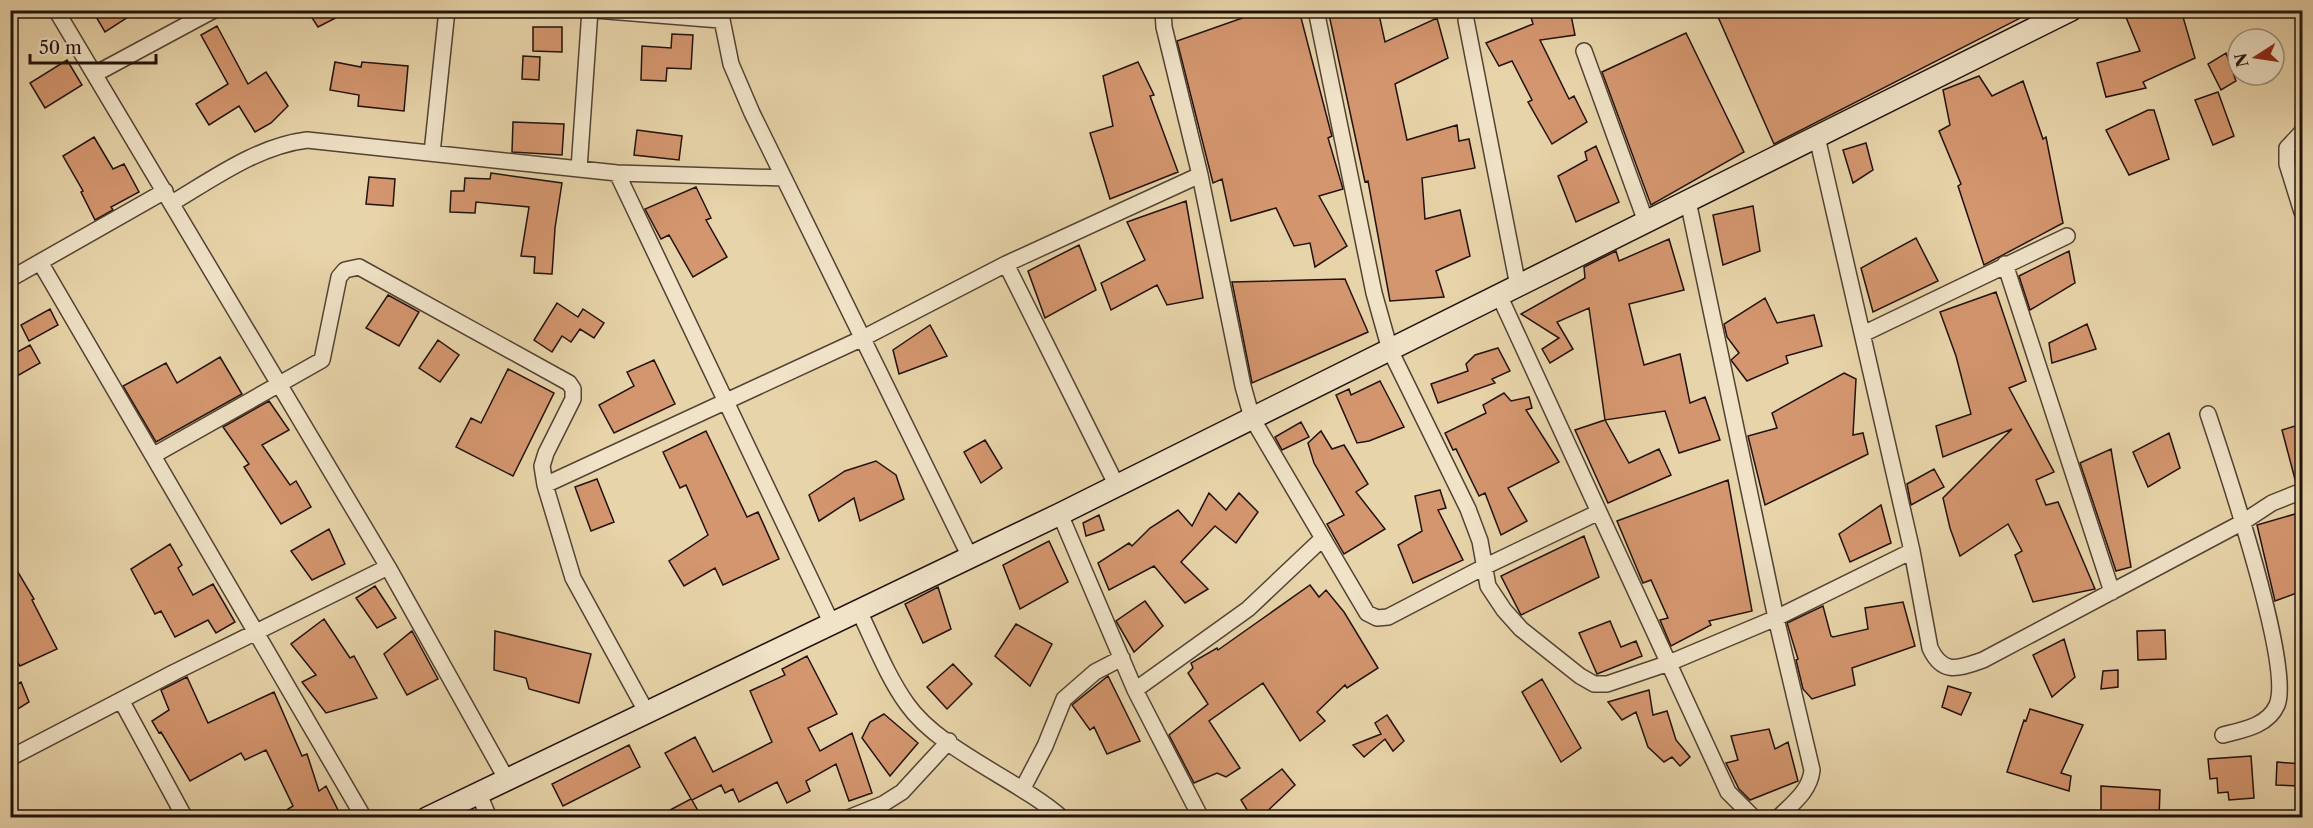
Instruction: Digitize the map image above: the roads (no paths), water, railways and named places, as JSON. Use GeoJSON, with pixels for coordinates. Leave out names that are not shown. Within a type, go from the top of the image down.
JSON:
{"type":"FeatureCollection","features":[{"type":"Feature","properties":{"kind":"street"},"geometry":{"type":"LineString","coordinates":[[56,10],[388,567],[507,780]]}},
{"type":"Feature","properties":{"kind":"street"},"geometry":{"type":"LineString","coordinates":[[95,74],[214,10]]}},
{"type":"Feature","properties":{"kind":"street"},"geometry":{"type":"LineString","coordinates":[[432,153],[447,10]]}},
{"type":"Feature","properties":{"kind":"street"},"geometry":{"type":"LineString","coordinates":[[579,169],[590,10]]}},
{"type":"Feature","properties":{"kind":"street"},"geometry":{"type":"LineString","coordinates":[[595,10],[720,15],[731,64],[784,178],[970,557]]}},
{"type":"Feature","properties":{"kind":"street"},"geometry":{"type":"LineString","coordinates":[[1163,10],[1164,27],[1200,175],[1243,386],[1252,418],[1357,599],[1367,612],[1377,618],[1388,617],[1484,567],[1599,512]]}},
{"type":"Feature","properties":{"kind":"street"},"geometry":{"type":"LineString","coordinates":[[1316,10],[1374,293],[1390,350],[1468,509],[1480,541],[1488,586],[1504,610],[1521,629],[1580,676],[1594,684],[1607,684],[1669,663],[1776,618],[1912,551]]}},
{"type":"Feature","properties":{"kind":"street"},"geometry":{"type":"LineString","coordinates":[[427,818],[1117,486],[2071,10]]}},
{"type":"Feature","properties":{"kind":"street"},"geometry":{"type":"LineString","coordinates":[[1466,20],[1518,286]]}},
{"type":"Feature","properties":{"kind":"street"},"geometry":{"type":"LineString","coordinates":[[1584,51],[1646,222]]}},
{"type":"Feature","properties":{"kind":"street"},"geometry":{"type":"LineString","coordinates":[[2302,132],[2288,148],[2287,165],[2302,212]]}},
{"type":"Feature","properties":{"kind":"street"},"geometry":{"type":"LineString","coordinates":[[1817,137],[1912,551],[1930,648],[1935,659],[1945,666],[1960,668],[1983,660],[2243,522],[2272,503],[2302,491]]}},
{"type":"Feature","properties":{"kind":"street"},"geometry":{"type":"LineString","coordinates":[[10,279],[169,197],[288,142],[308,140],[617,173],[784,178]]}},
{"type":"Feature","properties":{"kind":"street"},"geometry":{"type":"LineString","coordinates":[[617,173],[832,624]]}},
{"type":"Feature","properties":{"kind":"street"},"geometry":{"type":"LineString","coordinates":[[545,485],[863,338],[1006,264],[1200,175]]}},
{"type":"Feature","properties":{"kind":"street"},"geometry":{"type":"LineString","coordinates":[[1688,201],[1776,618],[1812,770],[1811,781],[1804,793],[1778,818]]}},
{"type":"Feature","properties":{"kind":"street"},"geometry":{"type":"LineString","coordinates":[[1863,334],[2067,236]]}},
{"type":"Feature","properties":{"kind":"street"},"geometry":{"type":"LineString","coordinates":[[40,262],[258,631],[364,818]]}},
{"type":"Feature","properties":{"kind":"street"},"geometry":{"type":"LineString","coordinates":[[1006,264],[1117,486]]}},
{"type":"Feature","properties":{"kind":"street"},"geometry":{"type":"LineString","coordinates":[[2005,264],[2112,592]]}},
{"type":"Feature","properties":{"kind":"street"},"geometry":{"type":"LineString","coordinates":[[154,455],[322,360],[339,277],[345,270],[359,267],[569,383],[573,389],[573,399],[546,453],[542,466],[545,485],[573,578],[647,713]]}},
{"type":"Feature","properties":{"kind":"street"},"geometry":{"type":"LineString","coordinates":[[1499,295],[1728,792],[1754,818]]}},
{"type":"Feature","properties":{"kind":"street"},"geometry":{"type":"LineString","coordinates":[[2208,414],[2243,522],[2275,649],[2279,697],[2276,708],[2254,728],[2223,735]]}},
{"type":"Feature","properties":{"kind":"street"},"geometry":{"type":"LineString","coordinates":[[1060,514],[1135,690],[1201,818]]}},
{"type":"Feature","properties":{"kind":"street"},"geometry":{"type":"LineString","coordinates":[[1135,690],[1248,609],[1322,539]]}},
{"type":"Feature","properties":{"kind":"street"},"geometry":{"type":"LineString","coordinates":[[10,758],[388,567]]}},
{"type":"Feature","properties":{"kind":"street"},"geometry":{"type":"LineString","coordinates":[[859,611],[908,706],[973,759],[1023,788],[1062,818]]}},
{"type":"Feature","properties":{"kind":"street"},"geometry":{"type":"LineString","coordinates":[[1023,788],[1045,746],[1064,699],[1095,672],[1122,658]]}},
{"type":"Feature","properties":{"kind":"street"},"geometry":{"type":"LineString","coordinates":[[121,700],[185,818]]}},
{"type":"Feature","properties":{"kind":"street"},"geometry":{"type":"LineString","coordinates":[[849,818],[883,804],[902,792],[949,741]]}},
{"type":"Feature","properties":{"kind":"street"},"geometry":{"type":"LineString","coordinates":[[478,794],[489,818]]}}]}
